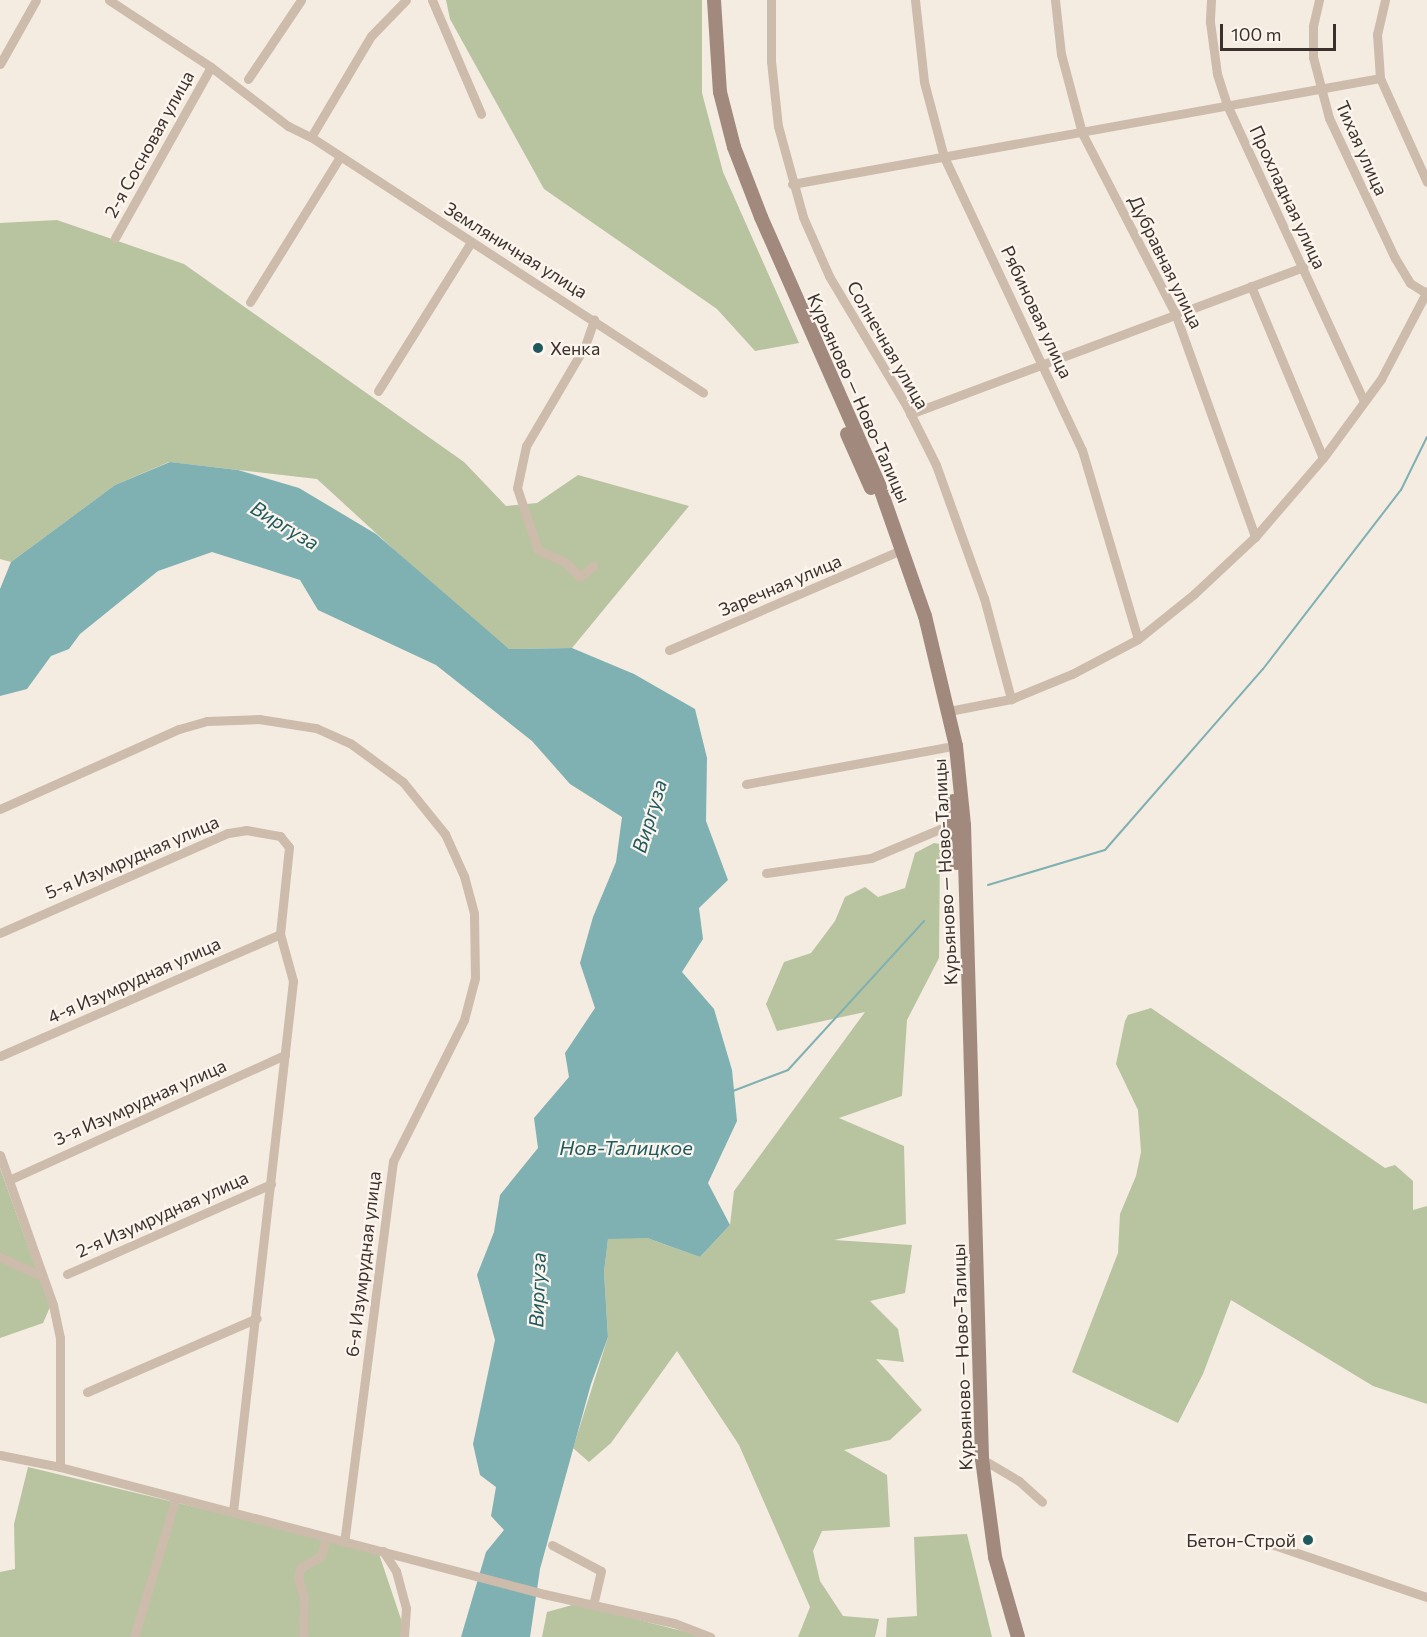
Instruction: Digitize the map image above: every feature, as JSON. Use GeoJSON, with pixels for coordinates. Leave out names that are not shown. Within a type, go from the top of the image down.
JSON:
{"type":"FeatureCollection","features":[{"type":"Feature","properties":{"kind":"main road","name":"Курьяново — Ново-Талицы"},"geometry":{"type":"LineString","coordinates":[[706,0],[712,93],[727,152],[753,221],[899,551],[931,673],[947,747],[954,827],[974,1460],[988,1560],[1009,1637]]}},
{"type":"Feature","properties":{"kind":"main road","name":"Курьяново — Ново-Талицы"},"geometry":{"type":"LineString","coordinates":[[714,0],[720,92],[746,182],[869,459],[949,711],[964,825],[982,1459],[995,1557],[1018,1637]]}},
{"type":"Feature","properties":{"kind":"street"},"geometry":{"type":"LineString","coordinates":[[0,64],[36,0]]}},
{"type":"Feature","properties":{"kind":"street","name":"Земляничная улица"},"geometry":{"type":"LineString","coordinates":[[109,0],[211,67],[288,126],[311,137],[703,393]]}},
{"type":"Feature","properties":{"kind":"street"},"geometry":{"type":"LineString","coordinates":[[248,78],[301,0]]}},
{"type":"Feature","properties":{"kind":"street"},"geometry":{"type":"LineString","coordinates":[[311,137],[371,36],[406,0]]}},
{"type":"Feature","properties":{"kind":"street"},"geometry":{"type":"LineString","coordinates":[[432,0],[481,114]]}},
{"type":"Feature","properties":{"kind":"street","name":"Солнечная улица"},"geometry":{"type":"LineString","coordinates":[[771,0],[771,61],[778,126],[792,184],[829,276],[910,414],[956,513],[1011,699]]}},
{"type":"Feature","properties":{"kind":"street","name":"Рябиновая улица"},"geometry":{"type":"LineString","coordinates":[[915,0],[924,82],[944,157],[1044,365],[1082,450],[1138,639]]}},
{"type":"Feature","properties":{"kind":"street","name":"Дубравная улица"},"geometry":{"type":"LineString","coordinates":[[1055,0],[1061,54],[1083,133],[1175,314],[1255,537]]}},
{"type":"Feature","properties":{"kind":"street","name":"Прохладная улица"},"geometry":{"type":"LineString","coordinates":[[1211,0],[1209,22],[1217,74],[1228,107],[1364,401]]}},
{"type":"Feature","properties":{"kind":"street","name":"Тихая улица"},"geometry":{"type":"LineString","coordinates":[[1319,0],[1312,37],[1321,90],[1329,118],[1381,231],[1410,283],[1426,292]]}},
{"type":"Feature","properties":{"kind":"street"},"geometry":{"type":"LineString","coordinates":[[1385,0],[1377,34],[1380,78],[1427,182]]}},
{"type":"Feature","properties":{"kind":"street","name":"2-я Сосновая улица"},"geometry":{"type":"LineString","coordinates":[[115,238],[211,67]]}},
{"type":"Feature","properties":{"kind":"street"},"geometry":{"type":"LineString","coordinates":[[792,184],[1380,78]]}},
{"type":"Feature","properties":{"kind":"street"},"geometry":{"type":"LineString","coordinates":[[250,302],[340,157]]}},
{"type":"Feature","properties":{"kind":"street"},"geometry":{"type":"LineString","coordinates":[[378,391],[471,242]]}},
{"type":"Feature","properties":{"kind":"street"},"geometry":{"type":"LineString","coordinates":[[910,414],[1303,267]]}},
{"type":"Feature","properties":{"kind":"street"},"geometry":{"type":"LineString","coordinates":[[1251,286],[1323,458]]}},
{"type":"Feature","properties":{"kind":"street"},"geometry":{"type":"LineString","coordinates":[[949,711],[1011,699],[1072,674],[1138,639],[1255,537],[1323,458],[1381,379],[1426,292]]}},
{"type":"Feature","properties":{"kind":"street"},"geometry":{"type":"LineString","coordinates":[[593,567],[580,577],[565,562],[538,550],[517,488],[526,446],[585,346],[594,320]]}},
{"type":"Feature","properties":{"kind":"street","name":"Заречная улица"},"geometry":{"type":"LineString","coordinates":[[669,650],[899,551]]}},
{"type":"Feature","properties":{"kind":"street","name":"6-я Изумрудная улица"},"geometry":{"type":"LineString","coordinates":[[0,809],[178,729],[207,721],[259,718],[316,728],[350,743],[403,782],[445,834],[464,876],[474,914],[474,978],[464,1020],[393,1161],[344,1542]]}},
{"type":"Feature","properties":{"kind":"street"},"geometry":{"type":"LineString","coordinates":[[746,784],[947,747]]}},
{"type":"Feature","properties":{"kind":"street"},"geometry":{"type":"LineString","coordinates":[[766,873],[871,858],[940,828],[954,827]]}},
{"type":"Feature","properties":{"kind":"street","name":"5-я Изумрудная улица"},"geometry":{"type":"LineString","coordinates":[[0,933],[228,833],[246,830],[280,836],[289,847],[280,934]]}},
{"type":"Feature","properties":{"kind":"street"},"geometry":{"type":"LineString","coordinates":[[233,1512],[293,981],[280,934]]}},
{"type":"Feature","properties":{"kind":"street","name":"4-я Изумрудная улица"},"geometry":{"type":"LineString","coordinates":[[0,1056],[280,934]]}},
{"type":"Feature","properties":{"kind":"street","name":"3-я Изумрудная улица"},"geometry":{"type":"LineString","coordinates":[[9,1180],[285,1055]]}},
{"type":"Feature","properties":{"kind":"street"},"geometry":{"type":"LineString","coordinates":[[0,1155],[43,1277],[60,1338],[60,1467]]}},
{"type":"Feature","properties":{"kind":"street","name":"2-я Изумрудная улица"},"geometry":{"type":"LineString","coordinates":[[66,1274],[271,1184]]}},
{"type":"Feature","properties":{"kind":"street"},"geometry":{"type":"LineString","coordinates":[[0,1257],[43,1277]]}},
{"type":"Feature","properties":{"kind":"street"},"geometry":{"type":"LineString","coordinates":[[87,1392],[256,1317]]}},
{"type":"Feature","properties":{"kind":"street"},"geometry":{"type":"LineString","coordinates":[[0,1455],[60,1467],[175,1500],[233,1512],[544,1594],[674,1623],[710,1637]]}},
{"type":"Feature","properties":{"kind":"street"},"geometry":{"type":"LineString","coordinates":[[982,1459],[1019,1480],[1042,1502]]}},
{"type":"Feature","properties":{"kind":"street"},"geometry":{"type":"LineString","coordinates":[[134,1637],[175,1500]]}},
{"type":"Feature","properties":{"kind":"street"},"geometry":{"type":"LineString","coordinates":[[303,1637],[304,1597],[298,1579],[300,1568],[321,1556],[326,1538]]}},
{"type":"Feature","properties":{"kind":"street"},"geometry":{"type":"LineString","coordinates":[[552,1545],[602,1571],[593,1605]]}},
{"type":"Feature","properties":{"kind":"street"},"geometry":{"type":"LineString","coordinates":[[1274,1545],[1427,1597]]}},
{"type":"Feature","properties":{"kind":"street"},"geometry":{"type":"LineString","coordinates":[[383,1551],[396,1571],[406,1608],[404,1637]]}},
{"type":"Feature","properties":{"kind":"green space"},"geometry":{"type":"Polygon","coordinates":[[[446,0],[702,0],[702,93],[723,172],[799,343],[755,351],[717,309],[544,189],[450,19],[446,0]]]}},
{"type":"Feature","properties":{"kind":"green space"},"geometry":{"type":"Polygon","coordinates":[[[57,220],[184,264],[464,462],[506,506],[537,503],[578,475],[689,506],[572,648],[509,649],[462,612],[317,479],[169,462],[115,485],[11,562],[0,559],[0,223],[57,220]]]}},
{"type":"Feature","properties":{"kind":"green space"},"geometry":{"type":"Polygon","coordinates":[[[934,843],[940,844],[939,958],[907,1020],[902,1096],[839,1118],[904,1146],[906,1224],[834,1240],[912,1245],[905,1293],[870,1301],[898,1329],[904,1362],[876,1359],[922,1410],[890,1440],[844,1450],[887,1475],[890,1527],[822,1531],[813,1551],[820,1581],[843,1616],[879,1619],[875,1637],[798,1637],[810,1607],[739,1445],[677,1351],[611,1443],[589,1462],[573,1448],[608,1337],[604,1272],[608,1238],[647,1238],[700,1257],[730,1225],[734,1191],[865,1012],[777,1031],[766,1004],[784,962],[811,953],[835,921],[845,897],[865,887],[878,897],[905,888],[915,853],[934,843]]]}},
{"type":"Feature","properties":{"kind":"green space"},"geometry":{"type":"Polygon","coordinates":[[[1151,1008],[1385,1168],[1395,1165],[1413,1181],[1413,1210],[1427,1206],[1427,1404],[1373,1386],[1231,1300],[1203,1374],[1178,1423],[1072,1372],[1118,1253],[1120,1214],[1136,1176],[1141,1152],[1138,1110],[1116,1064],[1125,1021],[1128,1015],[1151,1008]]]}},
{"type":"Feature","properties":{"kind":"green space"},"geometry":{"type":"Polygon","coordinates":[[[0,1168],[50,1307],[43,1323],[0,1338],[0,1168]]]}},
{"type":"Feature","properties":{"kind":"green space"},"geometry":{"type":"Polygon","coordinates":[[[28,1467],[378,1551],[407,1637],[0,1637],[0,1572],[15,1569],[14,1524],[28,1467]]]}},
{"type":"Feature","properties":{"kind":"green space"},"geometry":{"type":"Polygon","coordinates":[[[967,1534],[992,1637],[886,1637],[887,1618],[917,1616],[914,1537],[967,1534]]]}},
{"type":"Feature","properties":{"kind":"green space"},"geometry":{"type":"Polygon","coordinates":[[[576,1604],[703,1637],[542,1637],[547,1612],[576,1604]]]}},
{"type":"Feature","properties":{"kind":"water","name":"Нов-Талицкое"},"geometry":{"type":"Polygon","coordinates":[[[170,462],[238,470],[299,488],[376,534],[509,649],[572,648],[634,674],[695,709],[707,758],[706,821],[728,880],[699,908],[703,939],[682,972],[714,1009],[732,1070],[737,1121],[708,1183],[730,1225],[700,1257],[647,1238],[608,1239],[604,1272],[608,1337],[591,1384],[540,1569],[530,1637],[461,1637],[486,1552],[504,1530],[491,1516],[496,1487],[480,1475],[473,1444],[495,1340],[477,1275],[494,1232],[500,1195],[538,1148],[534,1118],[569,1077],[565,1053],[595,1008],[580,963],[593,917],[616,862],[622,817],[570,784],[532,741],[436,665],[318,610],[300,580],[212,552],[158,571],[80,634],[69,649],[51,656],[27,689],[0,696],[0,589],[11,562],[115,485],[170,462]]]}},
{"type":"Feature","properties":{"kind":"waterway"},"geometry":{"type":"LineString","coordinates":[[988,885],[1105,850],[1263,669],[1401,490],[1427,437]]}},
{"type":"Feature","properties":{"kind":"waterway"},"geometry":{"type":"LineString","coordinates":[[733,1091],[788,1070],[924,921]]}},
{"type":"Feature","properties":{"kind":"place","name":"Хенка"},"geometry":{"type":"Point","coordinates":[538,348]}},
{"type":"Feature","properties":{"kind":"place","name":"Бетон-Строй"},"geometry":{"type":"Point","coordinates":[1308,1540]}},
{"type":"Feature","properties":{"kind":"water label","name":"Виргуза"},"geometry":{"type":"Point","coordinates":[285,525]}},
{"type":"Feature","properties":{"kind":"water label","name":"Виргуза"},"geometry":{"type":"Point","coordinates":[649,816]}},
{"type":"Feature","properties":{"kind":"water label","name":"Виргуза"},"geometry":{"type":"Point","coordinates":[537,1290]}}]}
